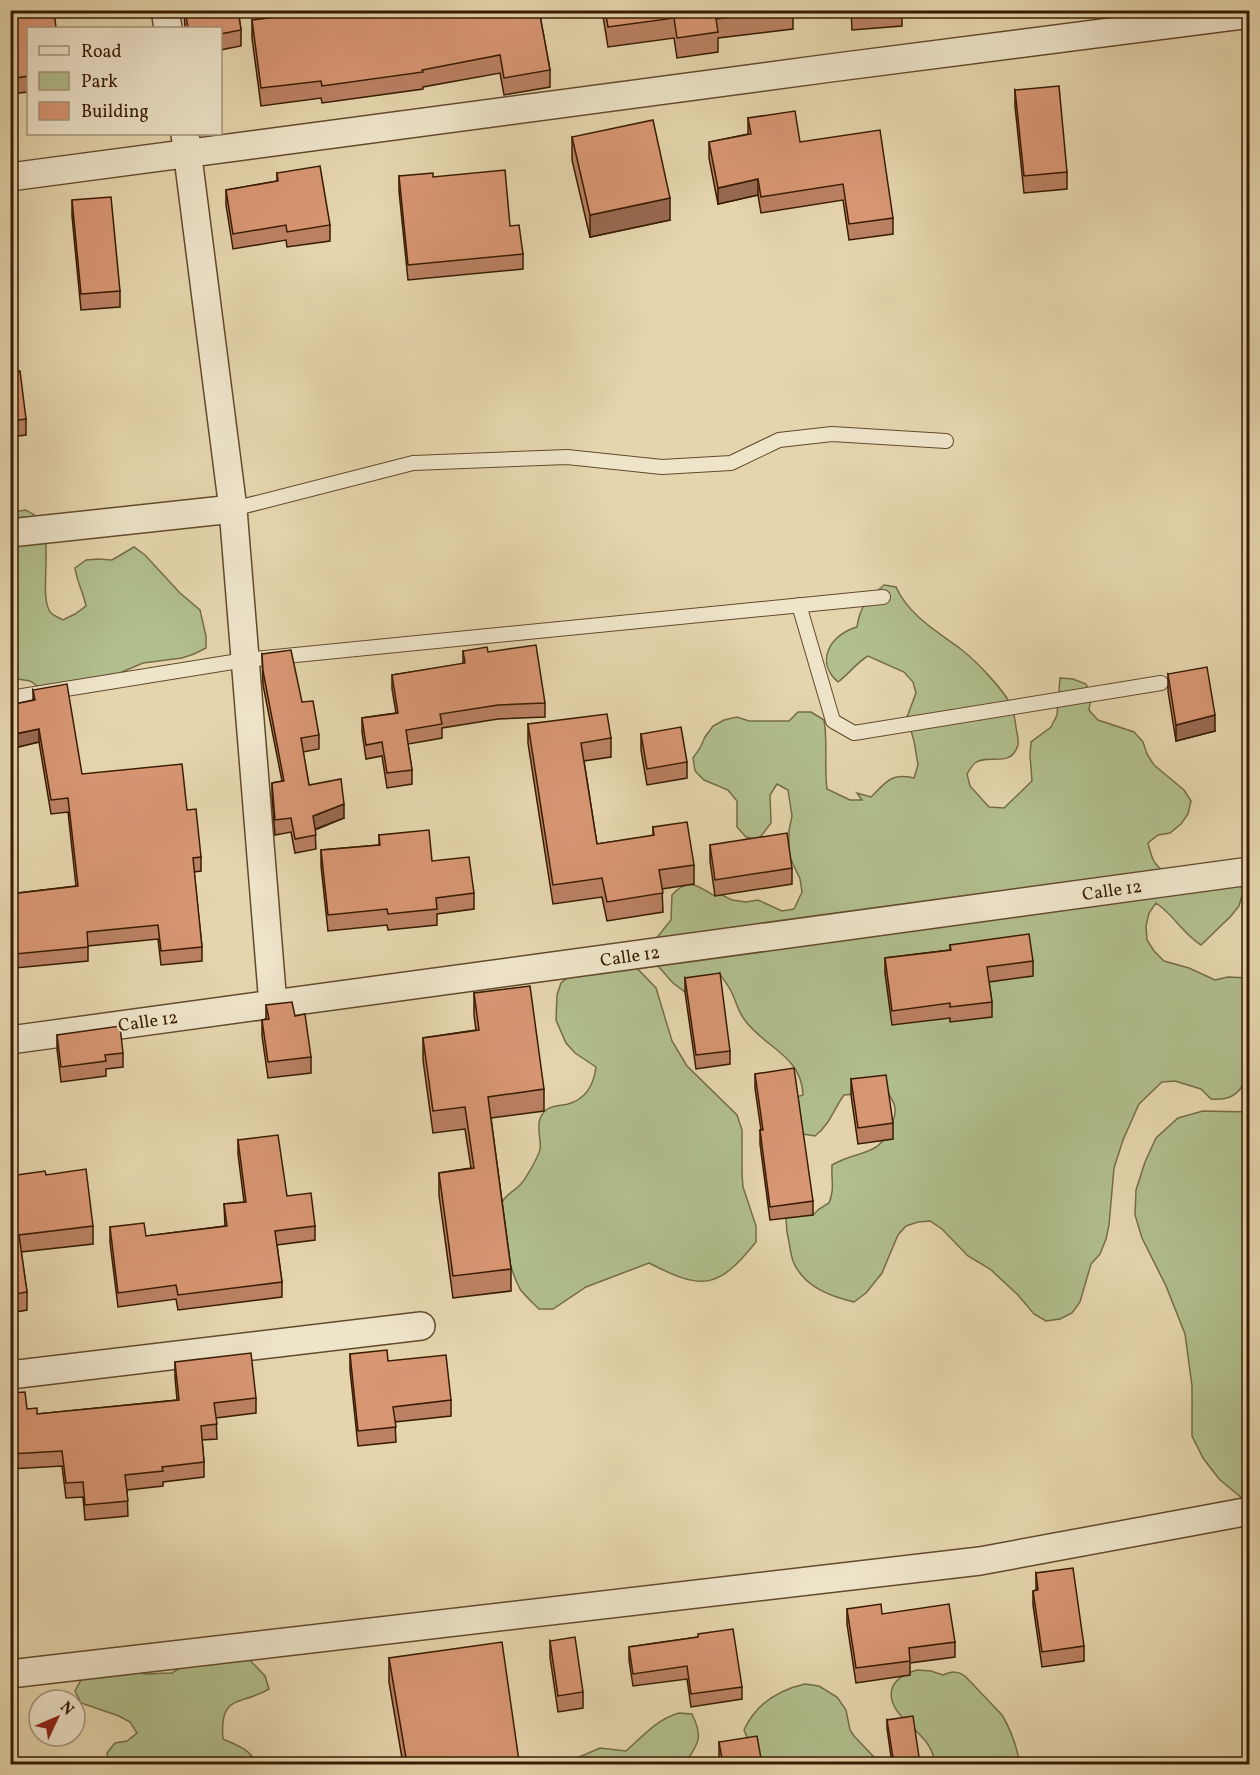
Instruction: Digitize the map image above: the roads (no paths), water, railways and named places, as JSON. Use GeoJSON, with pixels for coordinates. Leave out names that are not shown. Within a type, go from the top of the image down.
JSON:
{"type":"FeatureCollection","features":[{"type":"Feature","properties":{"kind":"street"},"geometry":{"type":"LineString","coordinates":[[165,10],[168,27]]}},
{"type":"Feature","properties":{"kind":"street"},"geometry":{"type":"LineString","coordinates":[[10,177],[186,143],[1094,22],[1250,14]]}},
{"type":"Feature","properties":{"kind":"street"},"geometry":{"type":"LineString","coordinates":[[186,143],[233,509],[273,1005]]}},
{"type":"Feature","properties":{"kind":"street"},"geometry":{"type":"LineString","coordinates":[[10,533],[233,509]]}},
{"type":"Feature","properties":{"kind":"street","name":"Calle 12"},"geometry":{"type":"LineString","coordinates":[[10,1040],[1250,871]]}},
{"type":"Feature","properties":{"kind":"street"},"geometry":{"type":"LineString","coordinates":[[10,1375],[421,1326]]}},
{"type":"Feature","properties":{"kind":"street"},"geometry":{"type":"LineString","coordinates":[[10,1674],[981,1561],[1250,1511]]}},
{"type":"Feature","properties":{"kind":"lane"},"geometry":{"type":"LineString","coordinates":[[233,509],[413,463],[567,457],[662,467],[731,463],[779,440],[832,434],[946,441]]}},
{"type":"Feature","properties":{"kind":"lane"},"geometry":{"type":"LineString","coordinates":[[10,698],[245,660],[883,597]]}},
{"type":"Feature","properties":{"kind":"lane"},"geometry":{"type":"LineString","coordinates":[[799,605],[833,721],[854,733],[1161,683]]}}]}
